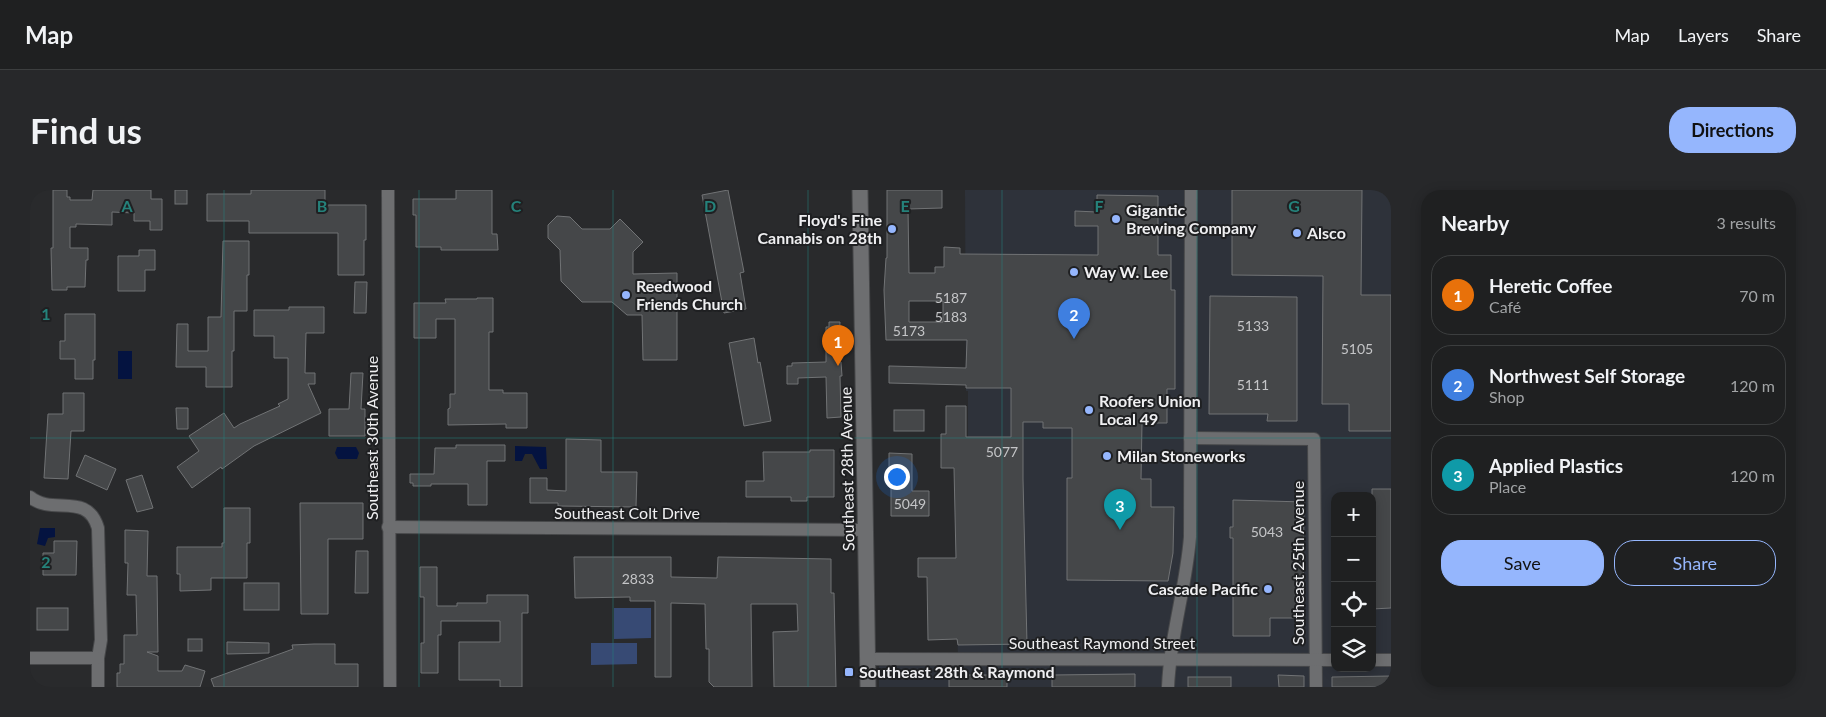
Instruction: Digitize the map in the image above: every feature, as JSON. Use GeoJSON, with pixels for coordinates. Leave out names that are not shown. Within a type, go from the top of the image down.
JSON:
{"type":"FeatureCollection","features":[{"type":"Feature","properties":{"kind":"street","name":"Southeast 30th Avenue"},"geometry":{"type":"LineString","coordinates":[[388,190],[390,687]]}},
{"type":"Feature","properties":{"kind":"street","name":"Southeast 28th Avenue"},"geometry":{"type":"LineString","coordinates":[[860,190],[868,687]]}},
{"type":"Feature","properties":{"kind":"street"},"geometry":{"type":"LineString","coordinates":[[1168,687],[1172,639],[1189,554],[1191,190]]}},
{"type":"Feature","properties":{"kind":"street","name":"Southeast 25th Avenue"},"geometry":{"type":"LineString","coordinates":[[1190,438],[1314,439],[1316,687]]}},
{"type":"Feature","properties":{"kind":"street"},"geometry":{"type":"LineString","coordinates":[[30,497],[36,502],[46,505],[79,506],[96,520],[98,528],[101,640],[98,658],[98,687]]}},
{"type":"Feature","properties":{"kind":"street","name":"Southeast Colt Drive"},"geometry":{"type":"LineString","coordinates":[[388,527],[865,530]]}},
{"type":"Feature","properties":{"kind":"street"},"geometry":{"type":"LineString","coordinates":[[30,658],[98,658]]}},
{"type":"Feature","properties":{"kind":"street","name":"Southeast Raymond Street"},"geometry":{"type":"LineString","coordinates":[[868,659],[1331,660]]}},
{"type":"Feature","properties":{"kind":"street"},"geometry":{"type":"LineString","coordinates":[[1376,660],[1391,660]]}},
{"type":"Feature","properties":{"kind":"shaded area"},"geometry":{"type":"Polygon","coordinates":[[[965,190],[1391,190],[1391,687],[879,687],[879,658],[958,658],[954,480],[968,479],[968,391],[966,391],[965,190]]]}},
{"type":"Feature","properties":{"kind":"shaded area"},"geometry":{"type":"Polygon","coordinates":[[[118,351],[132,351],[132,379],[118,379],[118,351]]]}},
{"type":"Feature","properties":{"kind":"shaded area"},"geometry":{"type":"Polygon","coordinates":[[[515,446],[546,447],[547,469],[540,469],[532,454],[525,454],[522,461],[515,461],[515,446]]]}},
{"type":"Feature","properties":{"kind":"shaded area"},"geometry":{"type":"Polygon","coordinates":[[[337,447],[356,447],[359,453],[357,459],[338,459],[335,453],[337,447]]]}},
{"type":"Feature","properties":{"kind":"shaded area"},"geometry":{"type":"Polygon","coordinates":[[[40,528],[55,528],[55,537],[48,538],[45,546],[37,544],[40,528]]]}},
{"type":"Feature","properties":{"kind":"shaded area"},"geometry":{"type":"Polygon","coordinates":[[[614,608],[651,608],[651,638],[614,639],[614,608]]]}},
{"type":"Feature","properties":{"kind":"shaded area"},"geometry":{"type":"Polygon","coordinates":[[[591,643],[637,643],[637,664],[591,665],[591,643]]]}},
{"type":"Feature","properties":{"kind":"building"},"geometry":{"type":"Polygon","coordinates":[[[53,190],[67,190],[67,197],[70,197],[70,200],[92,200],[93,190],[151,190],[151,199],[162,199],[162,230],[150,230],[150,221],[134,221],[134,213],[112,212],[112,225],[76,224],[76,227],[70,227],[70,248],[88,248],[85,287],[67,287],[67,290],[52,290],[53,190]]]}},
{"type":"Feature","properties":{"kind":"building"},"geometry":{"type":"Polygon","coordinates":[[[175,190],[187,190],[187,204],[175,204],[175,190]]]}},
{"type":"Feature","properties":{"kind":"building"},"geometry":{"type":"Polygon","coordinates":[[[251,190],[325,190],[325,205],[366,205],[364,275],[338,275],[338,233],[249,233],[249,221],[207,221],[207,194],[251,194],[251,190]]]}},
{"type":"Feature","properties":{"kind":"building"},"geometry":{"type":"Polygon","coordinates":[[[456,190],[492,190],[492,234],[497,234],[498,250],[441,250],[441,247],[416,247],[416,215],[413,215],[413,199],[456,199],[456,190]]]}},
{"type":"Feature","properties":{"kind":"building"},"geometry":{"type":"Polygon","coordinates":[[[728,190],[744,272],[740,273],[746,309],[724,313],[702,195],[728,190]]]}},
{"type":"Feature","properties":{"kind":"building"},"geometry":{"type":"Polygon","coordinates":[[[887,190],[942,190],[942,208],[908,209],[909,273],[935,273],[935,267],[944,267],[944,247],[960,248],[960,254],[1098,255],[1098,226],[1075,226],[1075,211],[1097,212],[1097,195],[1158,196],[1158,255],[1171,255],[1171,290],[1175,290],[1175,389],[1167,389],[1167,423],[1142,423],[1141,479],[1151,479],[1151,507],[1174,507],[1173,553],[1168,581],[1067,580],[1067,478],[1072,478],[1072,428],[1043,428],[1043,422],[1023,422],[1027,644],[958,645],[957,639],[928,640],[927,577],[918,577],[918,558],[956,558],[954,468],[941,468],[941,434],[946,434],[946,406],[966,406],[966,437],[1011,437],[1011,388],[966,388],[966,385],[889,383],[889,366],[966,368],[967,340],[886,340],[884,290],[887,258],[887,190]],[[909,301],[909,322],[943,322],[943,301],[909,301]]]}},
{"type":"Feature","properties":{"kind":"building"},"geometry":{"type":"Polygon","coordinates":[[[1232,190],[1362,190],[1361,295],[1391,295],[1391,431],[1349,431],[1349,404],[1322,404],[1323,276],[1232,275],[1232,190]]]}},
{"type":"Feature","properties":{"kind":"building","name":"Reedwood Friends Church"},"geometry":{"type":"Polygon","coordinates":[[[557,216],[570,217],[582,229],[610,229],[620,219],[643,242],[633,252],[633,274],[677,273],[677,360],[643,360],[642,315],[627,315],[612,302],[582,302],[561,281],[560,250],[548,238],[548,225],[557,216]]]}},
{"type":"Feature","properties":{"kind":"building"},"geometry":{"type":"Polygon","coordinates":[[[223,241],[249,241],[247,311],[234,311],[232,387],[206,387],[206,367],[176,367],[177,324],[188,324],[188,351],[208,351],[208,317],[221,317],[223,241]]]}},
{"type":"Feature","properties":{"kind":"building"},"geometry":{"type":"Polygon","coordinates":[[[139,250],[155,250],[155,270],[145,270],[145,291],[118,291],[118,256],[139,256],[139,250]]]}},
{"type":"Feature","properties":{"kind":"building"},"geometry":{"type":"Polygon","coordinates":[[[355,282],[367,282],[366,313],[354,313],[355,282]]]}},
{"type":"Feature","properties":{"kind":"building"},"geometry":{"type":"Polygon","coordinates":[[[1210,296],[1297,297],[1297,421],[1267,421],[1268,414],[1209,414],[1210,296]]]}},
{"type":"Feature","properties":{"kind":"building"},"geometry":{"type":"Polygon","coordinates":[[[493,298],[493,332],[489,332],[489,390],[503,390],[503,393],[527,393],[527,428],[506,428],[506,424],[448,425],[450,394],[455,394],[455,319],[436,319],[436,338],[414,338],[414,303],[446,303],[445,299],[493,298]]]}},
{"type":"Feature","properties":{"kind":"building"},"geometry":{"type":"Polygon","coordinates":[[[289,307],[324,307],[324,333],[306,333],[305,373],[315,373],[315,384],[308,384],[321,413],[254,446],[192,488],[177,467],[199,451],[189,436],[224,413],[234,428],[280,406],[278,404],[288,399],[288,358],[274,358],[274,336],[254,336],[254,310],[289,310],[289,307]]]}},
{"type":"Feature","properties":{"kind":"building"},"geometry":{"type":"Polygon","coordinates":[[[65,314],[95,314],[93,379],[75,379],[75,359],[60,359],[60,341],[65,341],[65,314]]]}},
{"type":"Feature","properties":{"kind":"building"},"geometry":{"type":"Polygon","coordinates":[[[829,322],[840,322],[838,362],[841,362],[842,376],[840,376],[841,417],[827,418],[826,377],[798,378],[798,384],[787,384],[787,366],[792,366],[792,363],[826,362],[826,327],[829,327],[829,322]]]}},
{"type":"Feature","properties":{"kind":"building"},"geometry":{"type":"Polygon","coordinates":[[[754,338],[771,421],[744,426],[729,343],[754,338]]]}},
{"type":"Feature","properties":{"kind":"building"},"geometry":{"type":"Polygon","coordinates":[[[351,373],[363,373],[361,409],[365,409],[365,436],[329,436],[329,409],[349,409],[351,373]]]}},
{"type":"Feature","properties":{"kind":"building"},"geometry":{"type":"Polygon","coordinates":[[[63,393],[84,393],[84,431],[71,431],[68,479],[44,478],[48,414],[63,414],[63,393]]]}},
{"type":"Feature","properties":{"kind":"building"},"geometry":{"type":"Polygon","coordinates":[[[176,408],[188,408],[188,429],[177,429],[176,408]]]}},
{"type":"Feature","properties":{"kind":"building"},"geometry":{"type":"Polygon","coordinates":[[[894,410],[924,410],[924,431],[894,431],[894,410]]]}},
{"type":"Feature","properties":{"kind":"building"},"geometry":{"type":"Polygon","coordinates":[[[566,439],[601,440],[601,472],[637,472],[636,507],[558,506],[558,503],[530,503],[530,478],[547,478],[547,490],[566,491],[566,439]]]}},
{"type":"Feature","properties":{"kind":"building"},"geometry":{"type":"Polygon","coordinates":[[[456,445],[505,445],[505,461],[487,461],[487,505],[468,505],[468,484],[413,486],[413,483],[410,483],[410,474],[434,474],[435,448],[456,448],[456,445]]]}},
{"type":"Feature","properties":{"kind":"building"},"geometry":{"type":"Polygon","coordinates":[[[810,450],[834,450],[834,497],[807,497],[807,501],[791,501],[791,497],[746,497],[746,481],[764,481],[763,452],[810,452],[810,450]]]}},
{"type":"Feature","properties":{"kind":"building"},"geometry":{"type":"Polygon","coordinates":[[[889,453],[912,454],[912,491],[929,491],[929,516],[891,516],[889,453]]]}},
{"type":"Feature","properties":{"kind":"building"},"geometry":{"type":"Polygon","coordinates":[[[85,455],[116,469],[107,490],[76,476],[85,455]]]}},
{"type":"Feature","properties":{"kind":"building"},"geometry":{"type":"Polygon","coordinates":[[[142,475],[153,508],[137,512],[126,480],[142,475]]]}},
{"type":"Feature","properties":{"kind":"building"},"geometry":{"type":"Polygon","coordinates":[[[1372,489],[1391,489],[1391,608],[1376,609],[1376,492],[1372,492],[1372,489]]]}},
{"type":"Feature","properties":{"kind":"building"},"geometry":{"type":"Polygon","coordinates":[[[1233,500],[1304,502],[1303,618],[1270,618],[1270,636],[1233,636],[1233,538],[1230,538],[1230,527],[1233,527],[1233,500]]]}},
{"type":"Feature","properties":{"kind":"building"},"geometry":{"type":"Polygon","coordinates":[[[300,503],[363,503],[363,539],[328,539],[328,614],[301,614],[300,503]]]}},
{"type":"Feature","properties":{"kind":"building"},"geometry":{"type":"Polygon","coordinates":[[[224,508],[250,508],[247,578],[211,578],[211,590],[180,591],[180,574],[177,574],[177,547],[222,547],[222,543],[224,543],[224,508]]]}},
{"type":"Feature","properties":{"kind":"building"},"geometry":{"type":"Polygon","coordinates":[[[125,530],[148,531],[147,576],[157,576],[158,652],[147,652],[158,656],[158,671],[182,671],[185,665],[205,671],[200,687],[117,687],[117,673],[120,673],[120,664],[124,664],[124,635],[137,635],[136,595],[127,595],[128,563],[125,563],[125,530]]]}},
{"type":"Feature","properties":{"kind":"building"},"geometry":{"type":"Polygon","coordinates":[[[54,541],[77,541],[76,575],[43,575],[43,553],[54,553],[54,541]]]}},
{"type":"Feature","properties":{"kind":"building"},"geometry":{"type":"Polygon","coordinates":[[[356,551],[368,551],[368,593],[355,593],[356,551]]]}},
{"type":"Feature","properties":{"kind":"building"},"geometry":{"type":"Polygon","coordinates":[[[574,557],[671,557],[671,577],[717,578],[718,557],[831,559],[831,593],[834,593],[836,687],[774,687],[773,632],[798,631],[797,604],[751,604],[752,687],[714,687],[709,682],[709,649],[706,649],[705,604],[671,603],[671,677],[655,677],[655,601],[630,601],[630,597],[575,598],[574,557]]]}},
{"type":"Feature","properties":{"kind":"building"},"geometry":{"type":"Polygon","coordinates":[[[420,567],[437,567],[437,606],[457,606],[457,603],[487,603],[487,595],[528,595],[528,613],[522,613],[522,687],[500,687],[500,680],[459,680],[459,642],[500,642],[500,621],[441,621],[441,635],[438,635],[438,673],[421,673],[421,643],[424,643],[424,597],[420,597],[420,567]]]}},
{"type":"Feature","properties":{"kind":"building"},"geometry":{"type":"Polygon","coordinates":[[[244,583],[279,583],[279,610],[244,610],[244,583]]]}},
{"type":"Feature","properties":{"kind":"building"},"geometry":{"type":"Polygon","coordinates":[[[37,608],[68,608],[68,630],[37,630],[37,608]]]}},
{"type":"Feature","properties":{"kind":"building"},"geometry":{"type":"Polygon","coordinates":[[[188,639],[202,639],[202,651],[188,651],[188,639]]]}},
{"type":"Feature","properties":{"kind":"building"},"geometry":{"type":"Polygon","coordinates":[[[227,642],[269,643],[269,653],[227,654],[227,642]]]}},
{"type":"Feature","properties":{"kind":"building"},"geometry":{"type":"Polygon","coordinates":[[[335,644],[335,664],[358,664],[358,687],[214,687],[211,679],[293,649],[292,645],[335,644]]]}},
{"type":"Feature","properties":{"kind":"building"},"geometry":{"type":"Polygon","coordinates":[[[1135,674],[1135,687],[1052,687],[1052,675],[1135,674]]]}},
{"type":"Feature","properties":{"kind":"building"},"geometry":{"type":"Polygon","coordinates":[[[949,675],[1007,675],[1007,687],[949,687],[949,675]]]}},
{"type":"Feature","properties":{"kind":"building"},"geometry":{"type":"Polygon","coordinates":[[[1278,675],[1304,676],[1304,687],[1279,687],[1278,675]]]}},
{"type":"Feature","properties":{"kind":"building"},"geometry":{"type":"Polygon","coordinates":[[[1391,676],[1391,687],[1332,687],[1332,677],[1391,676]]]}},
{"type":"Feature","properties":{"kind":"building"},"geometry":{"type":"Polygon","coordinates":[[[1188,677],[1231,677],[1231,687],[1188,687],[1188,677]]]}},
{"type":"Feature","properties":{"kind":"place","name":"Gigantic Brewing Company"},"geometry":{"type":"Point","coordinates":[1116,219]}},
{"type":"Feature","properties":{"kind":"place","name":"Floyd's Fine Cannabis on 28th"},"geometry":{"type":"Point","coordinates":[892,229]}},
{"type":"Feature","properties":{"kind":"place","name":"Alsco"},"geometry":{"type":"Point","coordinates":[1297,233]}},
{"type":"Feature","properties":{"kind":"place","name":"Way W. Lee"},"geometry":{"type":"Point","coordinates":[1074,272]}},
{"type":"Feature","properties":{"kind":"place","name":"Reedwood Friends Church"},"geometry":{"type":"Point","coordinates":[626,295]}},
{"type":"Feature","properties":{"kind":"place","name":"Northwest Self Storage"},"geometry":{"type":"Point","coordinates":[1074,339]}},
{"type":"Feature","properties":{"kind":"place","name":"Heretic Coffee"},"geometry":{"type":"Point","coordinates":[838,366]}},
{"type":"Feature","properties":{"kind":"place","name":"Roofers Union Local 49"},"geometry":{"type":"Point","coordinates":[1089,410]}},
{"type":"Feature","properties":{"kind":"place","name":"Milan Stoneworks"},"geometry":{"type":"Point","coordinates":[1107,456]}},
{"type":"Feature","properties":{"kind":"place","name":"Applied Plastics"},"geometry":{"type":"Point","coordinates":[1120,530]}},
{"type":"Feature","properties":{"kind":"place","name":"Cascade Pacific"},"geometry":{"type":"Point","coordinates":[1268,589]}},
{"type":"Feature","properties":{"kind":"place","name":"Southeast 28th & Raymond"},"geometry":{"type":"Point","coordinates":[849,672]}}]}
